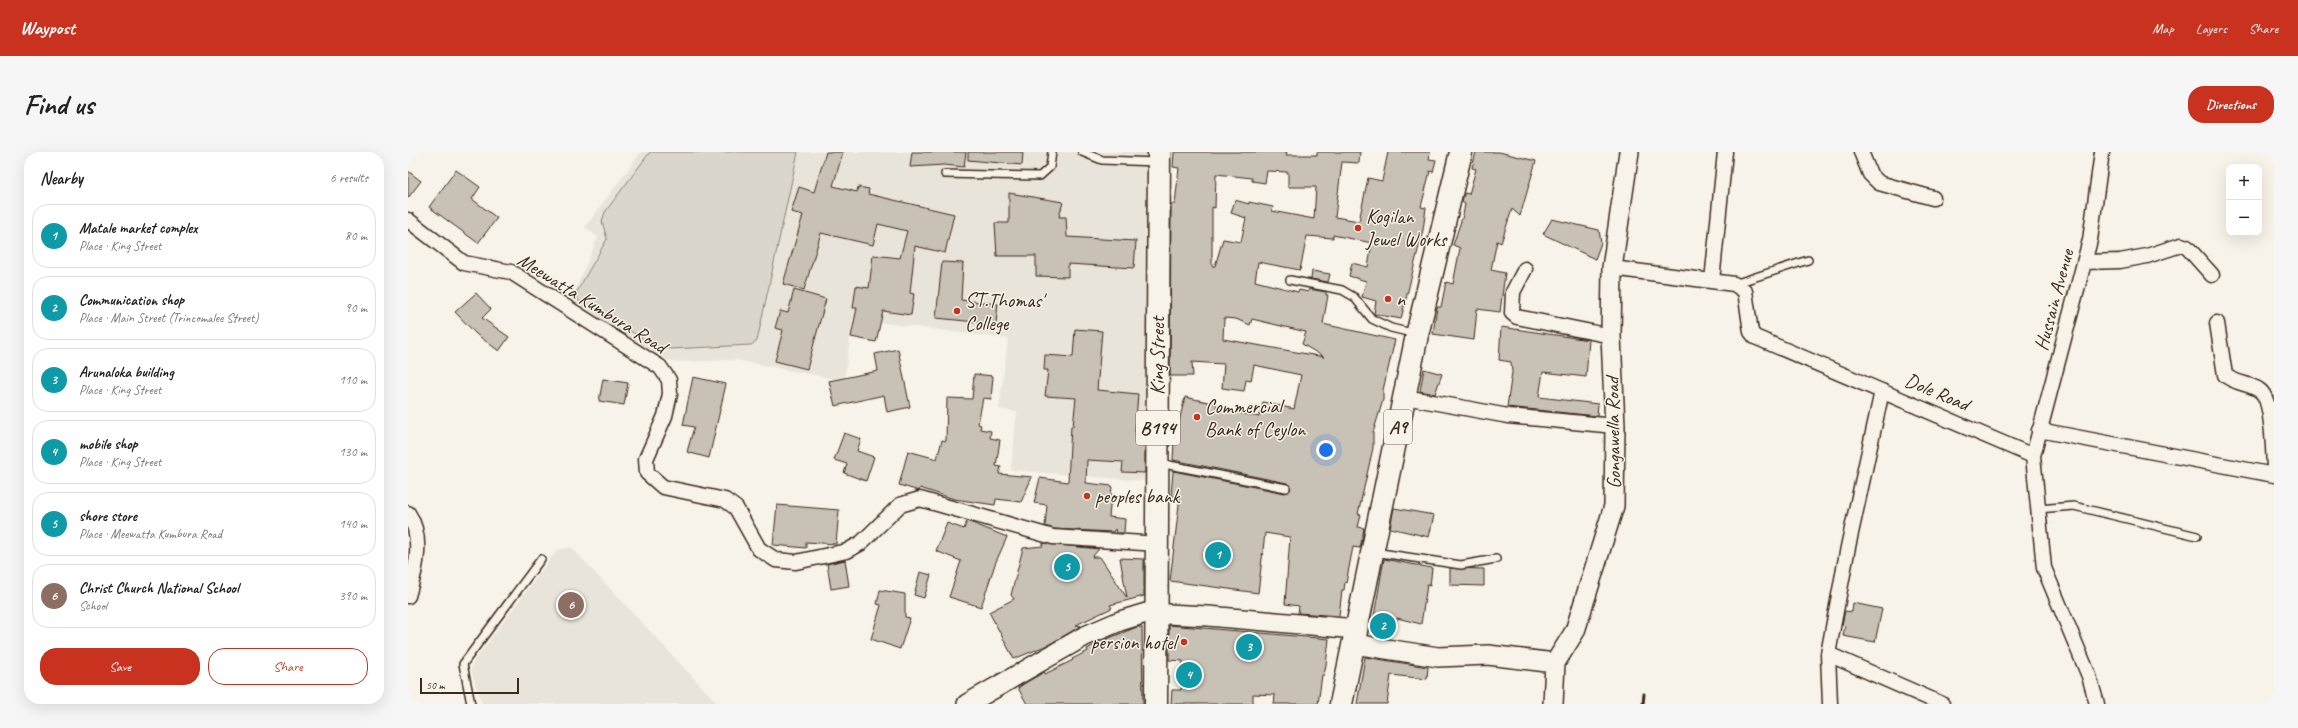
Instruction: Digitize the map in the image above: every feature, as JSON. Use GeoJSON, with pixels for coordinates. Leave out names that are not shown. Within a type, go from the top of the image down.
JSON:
{"type":"FeatureCollection","features":[{"type":"Feature","properties":{"kind":"main road","name":"A9"},"geometry":{"type":"LineString","coordinates":[[1341,704],[1417,334],[1461,152]]}},
{"type":"Feature","properties":{"kind":"main road","name":"King Street"},"geometry":{"type":"LineString","coordinates":[[1156,704],[1159,463],[1157,328],[1159,157]]}},
{"type":"Feature","properties":{"kind":"street","name":"Gongawella Road"},"geometry":{"type":"LineString","coordinates":[[1553,704],[1555,663],[1575,631],[1614,506],[1615,426],[1611,336],[1612,268],[1629,152]]}},
{"type":"Feature","properties":{"kind":"street"},"geometry":{"type":"LineString","coordinates":[[1712,281],[1725,152]]}},
{"type":"Feature","properties":{"kind":"street"},"geometry":{"type":"LineString","coordinates":[[1861,152],[1870,174],[1879,183],[1933,198]]}},
{"type":"Feature","properties":{"kind":"street","name":"Hussain Avenue"},"geometry":{"type":"LineString","coordinates":[[2033,456],[2090,240],[2102,152]]}},
{"type":"Feature","properties":{"kind":"street","name":"Meewatta Kumbura Road"},"geometry":{"type":"LineString","coordinates":[[408,220],[464,263],[511,272],[660,367],[669,380],[670,394],[665,416],[646,459],[647,473],[663,487],[725,500],[736,508],[759,549],[776,560],[796,562],[847,551],[861,543],[900,504],[920,499],[1053,537],[1158,544]]}},
{"type":"Feature","properties":{"kind":"street"},"geometry":{"type":"LineString","coordinates":[[2084,262],[2120,261],[2147,256],[2181,244],[2187,247],[2212,275]]}},
{"type":"Feature","properties":{"kind":"street"},"geometry":{"type":"LineString","coordinates":[[1612,268],[1734,284]]}},
{"type":"Feature","properties":{"kind":"street"},"geometry":{"type":"LineString","coordinates":[[1525,269],[1513,292],[1512,314],[1517,317],[1611,336]]}},
{"type":"Feature","properties":{"kind":"street","name":"Dole Road"},"geometry":{"type":"LineString","coordinates":[[1734,284],[1745,291],[1751,332],[1755,336],[2033,456]]}},
{"type":"Feature","properties":{"kind":"street"},"geometry":{"type":"LineString","coordinates":[[2217,323],[2225,374],[2230,379],[2259,389],[2264,394],[2269,415],[2274,468]]}},
{"type":"Feature","properties":{"kind":"street"},"geometry":{"type":"LineString","coordinates":[[1830,704],[1828,654],[1848,547],[1882,391]]}},
{"type":"Feature","properties":{"kind":"street"},"geometry":{"type":"LineString","coordinates":[[1405,397],[1508,416],[1615,426]]}},
{"type":"Feature","properties":{"kind":"street"},"geometry":{"type":"LineString","coordinates":[[2039,430],[2274,475]]}},
{"type":"Feature","properties":{"kind":"street"},"geometry":{"type":"LineString","coordinates":[[2033,456],[2044,568],[2088,676],[2097,704]]}},
{"type":"Feature","properties":{"kind":"street"},"geometry":{"type":"LineString","coordinates":[[408,513],[416,525],[417,567],[408,596]]}},
{"type":"Feature","properties":{"kind":"street"},"geometry":{"type":"LineString","coordinates":[[967,704],[1096,631],[1134,615],[1157,612],[1355,637],[1438,657],[1488,655],[1555,663]]}},
{"type":"Feature","properties":{"kind":"street"},"geometry":{"type":"LineString","coordinates":[[1828,654],[1942,704]]}},
{"type":"Feature","properties":{"kind":"lane"},"geometry":{"type":"LineString","coordinates":[[945,174],[1040,176],[1050,167],[1052,152]]}},
{"type":"Feature","properties":{"kind":"lane"},"geometry":{"type":"LineString","coordinates":[[1082,152],[1102,160],[1159,157]]}},
{"type":"Feature","properties":{"kind":"lane"},"geometry":{"type":"LineString","coordinates":[[1734,284],[1808,260]]}},
{"type":"Feature","properties":{"kind":"lane"},"geometry":{"type":"LineString","coordinates":[[1290,280],[1342,290],[1354,297],[1372,318],[1391,328],[1417,334]]}},
{"type":"Feature","properties":{"kind":"lane"},"geometry":{"type":"LineString","coordinates":[[1159,463],[1286,488]]}},
{"type":"Feature","properties":{"kind":"lane"},"geometry":{"type":"LineString","coordinates":[[2038,509],[2074,506],[2197,536]]}},
{"type":"Feature","properties":{"kind":"lane"},"geometry":{"type":"LineString","coordinates":[[1372,552],[1461,565],[1496,558]]}},
{"type":"Feature","properties":{"kind":"lane"},"geometry":{"type":"LineString","coordinates":[[471,704],[463,664],[541,559]]}},
{"type":"Feature","properties":{"kind":"shaded area","name":"ST.Thomas' College"},"geometry":{"type":"Polygon","coordinates":[[[641,152],[650,152],[602,221],[607,239],[575,295],[580,303],[656,346],[670,349],[751,345],[757,341],[798,152],[1150,152],[1149,476],[1144,481],[1011,470],[1017,412],[999,409],[1008,339],[853,319],[844,381],[737,360],[674,362],[654,355],[600,326],[575,304],[572,298],[598,237],[585,227],[641,152]]]}},
{"type":"Feature","properties":{"kind":"shaded area"},"geometry":{"type":"Polygon","coordinates":[[[650,152],[798,152],[757,341],[751,345],[670,349],[656,346],[580,302],[575,295],[607,239],[602,221],[605,212],[650,152]]]}},
{"type":"Feature","properties":{"kind":"shaded area"},"geometry":{"type":"Polygon","coordinates":[[[571,547],[718,704],[482,704],[471,670],[474,661],[557,550],[571,547]]]}},
{"type":"Feature","properties":{"kind":"building"},"geometry":{"type":"Polygon","coordinates":[[[826,152],[843,152],[833,186],[857,192],[858,187],[869,189],[868,194],[954,214],[945,253],[915,246],[910,293],[914,294],[911,315],[883,311],[876,342],[851,337],[857,308],[853,308],[856,286],[869,288],[873,255],[900,258],[907,231],[878,224],[873,245],[821,233],[804,290],[783,284],[803,215],[791,212],[799,187],[814,192],[826,152]]]}},
{"type":"Feature","properties":{"kind":"building"},"geometry":{"type":"Polygon","coordinates":[[[912,152],[966,152],[964,167],[944,165],[910,167],[912,152]]]}},
{"type":"Feature","properties":{"kind":"building"},"geometry":{"type":"Polygon","coordinates":[[[968,152],[1023,152],[1022,165],[968,160],[968,152]]]}},
{"type":"Feature","properties":{"kind":"building"},"geometry":{"type":"Polygon","coordinates":[[[1174,152],[1287,152],[1286,155],[1317,155],[1317,152],[1360,152],[1359,163],[1342,162],[1335,217],[1359,221],[1368,178],[1382,181],[1388,152],[1430,152],[1429,159],[1436,160],[1433,172],[1430,171],[1421,207],[1426,208],[1423,230],[1401,319],[1374,314],[1376,301],[1362,297],[1366,281],[1349,276],[1352,263],[1368,267],[1372,243],[1333,235],[1333,238],[1307,236],[1300,270],[1258,262],[1255,281],[1298,292],[1299,290],[1308,292],[1309,289],[1326,292],[1326,295],[1328,295],[1323,324],[1395,340],[1383,390],[1383,400],[1373,433],[1373,448],[1358,514],[1361,515],[1358,527],[1364,528],[1363,534],[1360,548],[1353,547],[1346,583],[1345,582],[1344,590],[1342,590],[1339,616],[1298,613],[1299,606],[1285,604],[1290,537],[1265,533],[1258,593],[1170,581],[1180,496],[1171,496],[1173,471],[1285,493],[1291,489],[1287,483],[1173,460],[1174,442],[1185,397],[1217,404],[1216,408],[1259,417],[1263,402],[1294,409],[1301,375],[1254,365],[1251,381],[1246,380],[1244,391],[1222,388],[1224,364],[1192,362],[1193,376],[1170,376],[1171,204],[1175,204],[1179,168],[1173,167],[1174,152]],[[1267,171],[1265,183],[1252,181],[1252,178],[1216,174],[1215,208],[1212,207],[1212,266],[1215,266],[1223,239],[1241,242],[1246,218],[1231,213],[1235,200],[1249,204],[1249,202],[1273,207],[1272,211],[1314,219],[1316,187],[1288,187],[1288,172],[1267,171]],[[1224,318],[1223,339],[1324,357],[1302,344],[1306,332],[1252,319],[1250,325],[1236,319],[1224,318]]]}},
{"type":"Feature","properties":{"kind":"building"},"geometry":{"type":"Polygon","coordinates":[[[1476,152],[1499,152],[1536,161],[1520,216],[1512,209],[1501,243],[1497,241],[1491,270],[1505,273],[1500,312],[1477,309],[1474,340],[1433,334],[1437,307],[1441,307],[1446,282],[1453,284],[1460,248],[1453,245],[1463,215],[1465,204],[1462,202],[1463,197],[1465,193],[1469,194],[1476,169],[1472,168],[1476,152]]]}},
{"type":"Feature","properties":{"kind":"building"},"geometry":{"type":"Polygon","coordinates":[[[456,170],[480,187],[472,199],[497,218],[478,243],[429,207],[456,170]]]}},
{"type":"Feature","properties":{"kind":"building"},"geometry":{"type":"Polygon","coordinates":[[[408,171],[421,181],[408,198],[408,171]]]}},
{"type":"Feature","properties":{"kind":"building"},"geometry":{"type":"Polygon","coordinates":[[[1009,193],[1063,202],[1059,217],[1066,217],[1067,237],[1136,241],[1134,268],[1068,264],[1068,277],[1036,276],[1036,256],[997,256],[995,223],[1009,223],[1009,193]]]}},
{"type":"Feature","properties":{"kind":"building"},"geometry":{"type":"Polygon","coordinates":[[[1552,219],[1599,230],[1601,243],[1595,259],[1543,234],[1552,219]]]}},
{"type":"Feature","properties":{"kind":"building"},"geometry":{"type":"Polygon","coordinates":[[[942,262],[963,263],[961,300],[998,304],[996,324],[936,318],[942,262]]]}},
{"type":"Feature","properties":{"kind":"building"},"geometry":{"type":"Polygon","coordinates":[[[1312,271],[1330,274],[1328,282],[1311,279],[1312,271]]]}},
{"type":"Feature","properties":{"kind":"building"},"geometry":{"type":"Polygon","coordinates":[[[794,290],[826,299],[807,369],[775,361],[783,330],[775,328],[780,311],[788,313],[794,290]]]}},
{"type":"Feature","properties":{"kind":"building"},"geometry":{"type":"Polygon","coordinates":[[[476,293],[491,309],[482,318],[509,337],[499,351],[476,334],[455,312],[476,293]]]}},
{"type":"Feature","properties":{"kind":"building"},"geometry":{"type":"Polygon","coordinates":[[[1501,327],[1589,340],[1586,377],[1543,372],[1539,397],[1598,404],[1597,416],[1507,407],[1512,372],[1511,362],[1499,360],[1501,327]]]}},
{"type":"Feature","properties":{"kind":"building"},"geometry":{"type":"Polygon","coordinates":[[[1075,329],[1102,331],[1097,390],[1138,394],[1135,432],[1145,432],[1145,473],[1122,472],[1123,462],[1087,460],[1086,483],[1112,486],[1109,517],[1125,519],[1124,533],[1116,533],[1115,529],[1113,532],[1054,529],[1045,526],[1047,505],[1034,503],[1040,478],[1068,482],[1071,426],[1073,426],[1076,398],[1045,396],[1048,370],[1044,370],[1045,355],[1073,357],[1075,329]]]}},
{"type":"Feature","properties":{"kind":"building"},"geometry":{"type":"Polygon","coordinates":[[[898,349],[910,407],[887,412],[884,395],[835,406],[829,381],[878,371],[875,354],[898,349]]]}},
{"type":"Feature","properties":{"kind":"building"},"geometry":{"type":"Polygon","coordinates":[[[1424,369],[1442,374],[1435,394],[1420,391],[1424,369]]]}},
{"type":"Feature","properties":{"kind":"building"},"geometry":{"type":"Polygon","coordinates":[[[974,374],[993,376],[991,399],[983,398],[978,424],[981,425],[980,429],[991,431],[990,438],[1000,440],[996,466],[1001,467],[999,474],[1032,477],[1021,502],[996,499],[995,505],[954,499],[920,488],[919,491],[899,485],[908,451],[937,459],[942,440],[946,441],[947,398],[972,399],[974,374]]]}},
{"type":"Feature","properties":{"kind":"building"},"geometry":{"type":"Polygon","coordinates":[[[693,377],[726,384],[709,458],[687,452],[694,427],[683,425],[693,377]]]}},
{"type":"Feature","properties":{"kind":"building"},"geometry":{"type":"Polygon","coordinates":[[[603,379],[628,383],[624,405],[599,401],[603,379]]]}},
{"type":"Feature","properties":{"kind":"building"},"geometry":{"type":"Polygon","coordinates":[[[844,433],[861,439],[857,451],[874,457],[866,481],[844,473],[847,464],[834,460],[844,433]]]}},
{"type":"Feature","properties":{"kind":"building"},"geometry":{"type":"Polygon","coordinates":[[[777,505],[839,510],[836,544],[806,542],[806,548],[773,545],[777,505]]]}},
{"type":"Feature","properties":{"kind":"building"},"geometry":{"type":"Polygon","coordinates":[[[1394,508],[1434,515],[1429,537],[1390,528],[1394,508]]]}},
{"type":"Feature","properties":{"kind":"building"},"geometry":{"type":"Polygon","coordinates":[[[967,521],[1007,537],[995,564],[981,607],[949,597],[961,561],[936,551],[947,523],[964,529],[967,521]]]}},
{"type":"Feature","properties":{"kind":"building"},"geometry":{"type":"Polygon","coordinates":[[[1043,543],[1099,549],[1092,557],[1100,557],[1127,598],[1120,558],[1144,559],[1144,596],[1110,605],[1112,608],[1076,625],[1081,626],[1050,644],[1014,659],[989,612],[1014,599],[1011,595],[1023,548],[1043,546],[1043,543]]]}},
{"type":"Feature","properties":{"kind":"building"},"geometry":{"type":"Polygon","coordinates":[[[1384,559],[1432,568],[1430,586],[1427,585],[1421,624],[1397,618],[1396,624],[1373,622],[1384,559]]]}},
{"type":"Feature","properties":{"kind":"building"},"geometry":{"type":"Polygon","coordinates":[[[845,560],[849,586],[831,589],[827,564],[845,560]]]}},
{"type":"Feature","properties":{"kind":"building"},"geometry":{"type":"Polygon","coordinates":[[[1450,568],[1484,569],[1484,586],[1450,585],[1450,568]]]}},
{"type":"Feature","properties":{"kind":"building"},"geometry":{"type":"Polygon","coordinates":[[[920,572],[931,575],[924,598],[914,595],[920,572]]]}},
{"type":"Feature","properties":{"kind":"building"},"geometry":{"type":"Polygon","coordinates":[[[880,590],[905,594],[905,617],[910,618],[900,649],[871,639],[881,605],[877,604],[880,590]]]}},
{"type":"Feature","properties":{"kind":"building"},"geometry":{"type":"Polygon","coordinates":[[[1853,603],[1882,609],[1875,642],[1843,636],[1845,626],[1842,625],[1845,611],[1852,612],[1853,603]]]}},
{"type":"Feature","properties":{"kind":"building"},"geometry":{"type":"Polygon","coordinates":[[[1169,625],[1329,639],[1326,665],[1324,675],[1322,675],[1318,704],[1274,704],[1275,695],[1253,694],[1253,704],[1171,704],[1172,690],[1181,690],[1183,661],[1169,660],[1169,625]]]}},
{"type":"Feature","properties":{"kind":"building"},"geometry":{"type":"Polygon","coordinates":[[[1137,627],[1142,627],[1143,704],[1027,704],[1018,688],[1025,683],[1044,672],[1045,674],[1073,660],[1072,659],[1088,651],[1087,649],[1099,642],[1137,627]]]}},
{"type":"Feature","properties":{"kind":"building"},"geometry":{"type":"Polygon","coordinates":[[[1365,657],[1428,667],[1427,679],[1391,675],[1387,704],[1357,704],[1365,657]]]}},
{"type":"Feature","properties":{"kind":"railway"},"geometry":{"type":"LineString","coordinates":[[1643,704],[1644,694]]}},
{"type":"Feature","properties":{"kind":"place","name":"Kogilan Jewel Works"},"geometry":{"type":"Point","coordinates":[1358,228]}},
{"type":"Feature","properties":{"kind":"place","name":"n"},"geometry":{"type":"Point","coordinates":[1388,299]}},
{"type":"Feature","properties":{"kind":"place","name":"ST.Thomas' College"},"geometry":{"type":"Point","coordinates":[957,311]}},
{"type":"Feature","properties":{"kind":"place","name":"Commercial Bank of Ceylon"},"geometry":{"type":"Point","coordinates":[1197,417]}},
{"type":"Feature","properties":{"kind":"place","name":"peoples bank"},"geometry":{"type":"Point","coordinates":[1087,496]}},
{"type":"Feature","properties":{"kind":"place","name":"Matale market complex"},"geometry":{"type":"Point","coordinates":[1218,555]}},
{"type":"Feature","properties":{"kind":"place","name":"shore store"},"geometry":{"type":"Point","coordinates":[1067,567]}},
{"type":"Feature","properties":{"kind":"place","name":"Christ Church National School"},"geometry":{"type":"Point","coordinates":[571,605]}},
{"type":"Feature","properties":{"kind":"place","name":"Communication shop"},"geometry":{"type":"Point","coordinates":[1383,626]}},
{"type":"Feature","properties":{"kind":"place","name":"persion hotel"},"geometry":{"type":"Point","coordinates":[1184,642]}},
{"type":"Feature","properties":{"kind":"place","name":"Arunaloka building"},"geometry":{"type":"Point","coordinates":[1249,647]}},
{"type":"Feature","properties":{"kind":"place","name":"mobile shop"},"geometry":{"type":"Point","coordinates":[1189,675]}}]}
